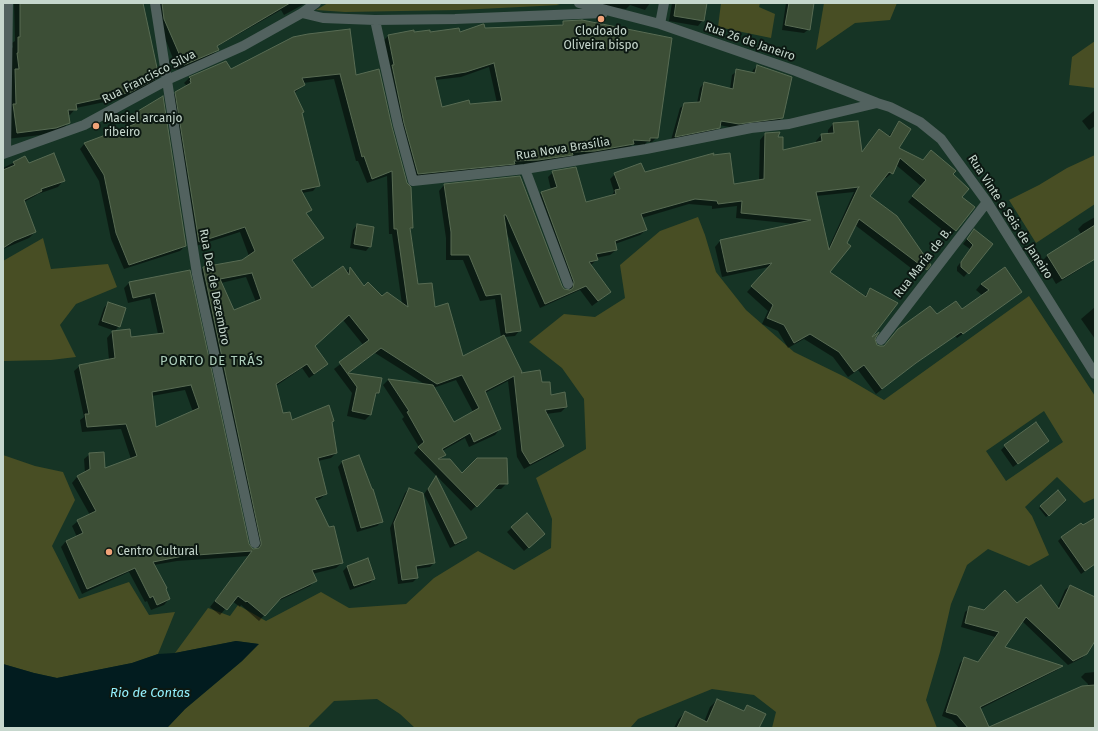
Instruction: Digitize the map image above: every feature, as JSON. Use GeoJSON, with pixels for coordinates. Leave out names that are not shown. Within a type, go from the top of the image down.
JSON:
{"type":"FeatureCollection","features":[{"type":"Feature","properties":{"kind":"street"},"geometry":{"type":"LineString","coordinates":[[5,153],[8,3]]}},
{"type":"Feature","properties":{"kind":"street","name":"Rua Dez de Dezembro"},"geometry":{"type":"LineString","coordinates":[[155,3],[196,274],[254,543]]}},
{"type":"Feature","properties":{"kind":"street"},"geometry":{"type":"LineString","coordinates":[[302,13],[316,3]]}},
{"type":"Feature","properties":{"kind":"street","name":"Rua 26 de Janeiro"},"geometry":{"type":"LineString","coordinates":[[579,3],[660,24],[796,71],[876,103]]}},
{"type":"Feature","properties":{"kind":"street"},"geometry":{"type":"LineString","coordinates":[[660,24],[664,3]]}},
{"type":"Feature","properties":{"kind":"street","name":"Rua 26 de Janeiro"},"geometry":{"type":"LineString","coordinates":[[302,13],[323,18],[375,20],[455,19],[612,12]]}},
{"type":"Feature","properties":{"kind":"street","name":"Rua Francisco Silva"},"geometry":{"type":"LineString","coordinates":[[5,153],[84,125],[167,80],[243,46],[302,13]]}},
{"type":"Feature","properties":{"kind":"street","name":"Rua Nova Brasília"},"geometry":{"type":"LineString","coordinates":[[375,20],[398,125],[413,181],[524,169],[646,149],[751,128],[789,124],[876,103]]}},
{"type":"Feature","properties":{"kind":"street","name":"Rua Vinte e Seis de Janeiro"},"geometry":{"type":"LineString","coordinates":[[876,103],[890,107],[920,122],[941,139],[987,202],[1095,374]]}},
{"type":"Feature","properties":{"kind":"street"},"geometry":{"type":"LineString","coordinates":[[524,169],[568,284]]}},
{"type":"Feature","properties":{"kind":"street","name":"Rua Maria de B."},"geometry":{"type":"LineString","coordinates":[[881,340],[987,202]]}},
{"type":"Feature","properties":{"kind":"green space"},"geometry":{"type":"Polygon","coordinates":[[[328,3],[553,3],[560,5],[459,10],[345,12],[316,10],[328,3]]]}},
{"type":"Feature","properties":{"kind":"green space"},"geometry":{"type":"Polygon","coordinates":[[[721,3],[760,3],[759,7],[775,14],[771,38],[718,27],[721,3]]]}},
{"type":"Feature","properties":{"kind":"green space"},"geometry":{"type":"Polygon","coordinates":[[[824,3],[897,3],[890,20],[855,23],[816,50],[824,3]]]}},
{"type":"Feature","properties":{"kind":"green space"},"geometry":{"type":"Polygon","coordinates":[[[1095,41],[1095,88],[1069,85],[1072,57],[1095,41]]]}},
{"type":"Feature","properties":{"kind":"green space"},"geometry":{"type":"Polygon","coordinates":[[[1095,155],[1095,204],[1036,243],[1009,200],[1039,185],[1067,168],[1095,155]]]}},
{"type":"Feature","properties":{"kind":"green space"},"geometry":{"type":"Polygon","coordinates":[[[698,217],[716,272],[746,310],[794,352],[845,377],[884,400],[1029,296],[1095,396],[1095,498],[1084,503],[1057,477],[1025,507],[1032,516],[1049,555],[1029,566],[988,549],[967,565],[951,604],[940,652],[926,700],[937,728],[772,728],[776,712],[754,695],[712,689],[638,719],[630,728],[415,728],[400,714],[377,699],[334,701],[309,726],[309,728],[167,728],[185,709],[242,661],[258,644],[236,641],[175,653],[208,608],[230,616],[238,605],[266,621],[321,592],[349,608],[406,604],[434,578],[478,551],[514,570],[551,548],[552,519],[536,478],[586,449],[584,399],[562,368],[529,342],[564,314],[595,317],[625,298],[620,265],[660,231],[698,217]],[[1044,411],[986,451],[1006,481],[1063,442],[1044,411]]]}},
{"type":"Feature","properties":{"kind":"green space"},"geometry":{"type":"Polygon","coordinates":[[[43,238],[51,269],[108,264],[117,287],[76,304],[60,325],[76,357],[51,360],[3,361],[3,261],[43,238]]]}},
{"type":"Feature","properties":{"kind":"green space"},"geometry":{"type":"Polygon","coordinates":[[[3,455],[35,466],[63,472],[75,500],[52,546],[79,599],[129,582],[149,615],[175,612],[158,654],[132,663],[57,678],[3,664],[3,455]]]}},
{"type":"Feature","properties":{"kind":"water","name":"Rio de Contas"},"geometry":{"type":"Polygon","coordinates":[[[236,641],[259,644],[242,661],[185,709],[167,728],[3,728],[3,664],[57,678],[132,663],[158,654],[175,653],[236,641]]]}},
{"type":"Feature","properties":{"kind":"building"},"geometry":{"type":"Polygon","coordinates":[[[20,3],[143,3],[159,77],[131,92],[76,104],[77,110],[68,110],[70,123],[56,128],[17,133],[13,104],[16,104],[15,69],[19,69],[17,53],[18,37],[20,37],[20,3]]]}},
{"type":"Feature","properties":{"kind":"building"},"geometry":{"type":"Polygon","coordinates":[[[162,3],[290,3],[217,46],[219,50],[184,65],[164,19],[162,3]]]}},
{"type":"Feature","properties":{"kind":"building"},"geometry":{"type":"Polygon","coordinates":[[[676,3],[707,3],[704,21],[674,16],[676,3]]]}},
{"type":"Feature","properties":{"kind":"building"},"geometry":{"type":"Polygon","coordinates":[[[789,3],[814,3],[810,30],[785,25],[789,3]]]}},
{"type":"Feature","properties":{"kind":"building"},"geometry":{"type":"Polygon","coordinates":[[[582,20],[672,38],[658,138],[650,138],[650,141],[633,140],[634,144],[595,151],[572,152],[573,155],[538,160],[514,161],[515,164],[418,174],[404,123],[392,65],[394,65],[388,35],[414,30],[414,32],[430,30],[430,32],[459,28],[460,32],[483,24],[485,28],[563,25],[563,21],[582,20]],[[494,63],[466,72],[435,77],[442,107],[469,100],[470,104],[502,101],[494,63]]]}},
{"type":"Feature","properties":{"kind":"building"},"geometry":{"type":"Polygon","coordinates":[[[350,29],[356,75],[379,69],[392,127],[407,183],[411,187],[413,228],[410,228],[418,284],[432,283],[435,307],[448,303],[463,356],[504,335],[522,372],[521,373],[540,370],[542,382],[550,382],[551,395],[565,392],[567,407],[545,410],[564,446],[530,464],[522,451],[514,376],[485,391],[501,429],[474,442],[470,433],[442,449],[446,455],[438,459],[450,459],[462,473],[477,458],[507,458],[508,484],[499,484],[477,507],[418,447],[424,442],[407,412],[409,411],[388,379],[433,385],[454,422],[479,408],[462,375],[437,384],[381,348],[348,373],[382,378],[379,393],[376,393],[371,415],[352,411],[357,387],[339,362],[369,340],[349,315],[315,346],[328,364],[314,374],[307,364],[276,384],[283,413],[290,412],[292,420],[329,405],[334,421],[332,422],[337,453],[318,458],[327,494],[315,498],[329,527],[334,526],[343,563],[312,570],[317,581],[281,598],[265,616],[247,601],[246,602],[238,596],[227,610],[215,601],[252,551],[183,556],[153,562],[167,588],[166,589],[170,599],[157,605],[153,596],[150,598],[135,568],[87,589],[66,541],[83,533],[77,520],[96,511],[77,476],[90,469],[89,453],[104,452],[105,468],[137,456],[126,424],[87,427],[85,414],[89,414],[79,365],[115,358],[112,331],[130,329],[131,337],[164,333],[155,293],[133,298],[129,282],[190,270],[249,544],[253,549],[259,548],[261,545],[203,267],[242,260],[255,251],[245,227],[199,242],[175,92],[191,83],[191,79],[189,77],[226,61],[231,69],[293,37],[350,29]],[[340,74],[302,78],[305,85],[294,91],[304,112],[302,113],[320,186],[301,190],[312,210],[306,213],[324,238],[292,260],[312,288],[343,266],[349,275],[350,267],[364,286],[368,282],[382,296],[387,292],[408,307],[397,229],[394,229],[392,171],[372,179],[364,156],[362,157],[340,74]],[[252,273],[220,279],[234,310],[261,299],[252,273]],[[191,385],[152,392],[156,427],[199,408],[191,385]]]}},
{"type":"Feature","properties":{"kind":"building"},"geometry":{"type":"Polygon","coordinates":[[[757,65],[792,77],[783,118],[739,124],[721,121],[720,128],[675,137],[684,103],[700,102],[704,82],[733,89],[736,69],[755,73],[757,65]]]}},
{"type":"Feature","properties":{"kind":"building"},"geometry":{"type":"Polygon","coordinates":[[[163,96],[186,246],[129,265],[116,233],[104,175],[84,143],[135,124],[133,114],[163,96]]]}},
{"type":"Feature","properties":{"kind":"building"},"geometry":{"type":"Polygon","coordinates":[[[858,121],[862,152],[879,129],[890,137],[899,121],[911,129],[899,148],[923,160],[931,150],[956,171],[953,174],[969,189],[962,197],[975,207],[956,231],[912,196],[926,180],[900,158],[893,174],[889,172],[870,196],[897,216],[931,265],[927,270],[859,219],[847,243],[851,246],[830,272],[866,297],[870,288],[898,303],[872,337],[879,332],[875,339],[877,345],[884,346],[898,329],[930,306],[937,314],[956,301],[962,309],[989,290],[981,284],[1005,267],[1022,292],[963,334],[961,332],[916,363],[882,389],[864,365],[854,372],[839,352],[810,334],[794,343],[784,325],[767,318],[773,305],[751,286],[772,263],[727,272],[720,240],[811,220],[741,213],[742,201],[718,204],[717,201],[695,199],[641,214],[647,230],[615,241],[617,250],[596,254],[598,260],[589,262],[611,292],[598,301],[586,286],[545,304],[506,215],[504,215],[521,331],[506,333],[501,294],[486,296],[469,255],[451,255],[451,232],[444,184],[520,176],[562,286],[564,289],[570,290],[573,288],[574,282],[541,192],[557,187],[552,171],[576,167],[586,202],[616,194],[615,190],[620,189],[614,173],[641,163],[645,172],[714,153],[713,155],[730,153],[734,184],[764,179],[765,133],[780,132],[778,137],[783,137],[783,150],[822,141],[821,134],[834,133],[833,123],[858,121]],[[859,187],[816,192],[829,250],[859,187]]]}},
{"type":"Feature","properties":{"kind":"building"},"geometry":{"type":"Polygon","coordinates":[[[54,153],[65,181],[41,189],[42,191],[24,200],[36,232],[14,241],[3,248],[3,170],[15,165],[13,162],[25,156],[29,163],[54,153]]]}},
{"type":"Feature","properties":{"kind":"building"},"geometry":{"type":"Polygon","coordinates":[[[357,224],[374,227],[371,247],[354,244],[357,224]]]}},
{"type":"Feature","properties":{"kind":"building"},"geometry":{"type":"Polygon","coordinates":[[[1095,225],[1095,259],[1062,279],[1047,255],[1095,225]]]}},
{"type":"Feature","properties":{"kind":"building"},"geometry":{"type":"Polygon","coordinates":[[[974,229],[993,244],[969,274],[961,267],[961,262],[973,245],[967,239],[974,229]]]}},
{"type":"Feature","properties":{"kind":"building"},"geometry":{"type":"Polygon","coordinates":[[[108,302],[126,308],[120,327],[102,321],[108,302]]]}},
{"type":"Feature","properties":{"kind":"building"},"geometry":{"type":"Polygon","coordinates":[[[1036,422],[1049,441],[1018,464],[1004,445],[1036,422]]]}},
{"type":"Feature","properties":{"kind":"building"},"geometry":{"type":"Polygon","coordinates":[[[359,455],[373,489],[383,522],[361,528],[342,461],[359,455]]]}},
{"type":"Feature","properties":{"kind":"building"},"geometry":{"type":"Polygon","coordinates":[[[436,476],[467,538],[455,544],[428,489],[436,476]]]}},
{"type":"Feature","properties":{"kind":"building"},"geometry":{"type":"Polygon","coordinates":[[[409,488],[423,493],[435,563],[416,566],[418,578],[402,580],[394,523],[409,488]]]}},
{"type":"Feature","properties":{"kind":"building"},"geometry":{"type":"Polygon","coordinates":[[[1058,490],[1066,500],[1049,516],[1040,506],[1058,490]]]}},
{"type":"Feature","properties":{"kind":"building"},"geometry":{"type":"Polygon","coordinates":[[[527,513],[545,534],[529,548],[511,527],[527,513]]]}},
{"type":"Feature","properties":{"kind":"building"},"geometry":{"type":"Polygon","coordinates":[[[1095,518],[1095,564],[1085,571],[1061,537],[1081,523],[1083,525],[1095,518]]]}},
{"type":"Feature","properties":{"kind":"building"},"geometry":{"type":"Polygon","coordinates":[[[368,558],[375,579],[354,586],[347,566],[368,558]]]}},
{"type":"Feature","properties":{"kind":"building"},"geometry":{"type":"Polygon","coordinates":[[[1041,585],[1059,609],[1070,585],[1095,597],[1095,641],[1087,654],[1073,661],[1026,617],[1005,647],[1063,666],[980,707],[989,727],[1082,686],[1095,685],[1095,728],[968,728],[957,715],[946,712],[964,657],[978,662],[999,632],[965,623],[969,606],[984,610],[1005,590],[1017,603],[1041,585]]]}},
{"type":"Feature","properties":{"kind":"building"},"geometry":{"type":"Polygon","coordinates":[[[717,699],[744,711],[747,705],[766,714],[759,728],[677,728],[685,711],[707,722],[717,699]]]}},
{"type":"Feature","properties":{"kind":"place","name":"Clodoado Oliveira bispo"},"geometry":{"type":"Point","coordinates":[601,19]}},
{"type":"Feature","properties":{"kind":"place","name":"Maciel arcanjo ribeiro"},"geometry":{"type":"Point","coordinates":[96,126]}},
{"type":"Feature","properties":{"kind":"place","name":"Centro Cultural"},"geometry":{"type":"Point","coordinates":[109,552]}},
{"type":"Feature","properties":{"kind":"district","name":"PORTO DE TRÁS"},"geometry":{"type":"Point","coordinates":[212,361]}}]}
